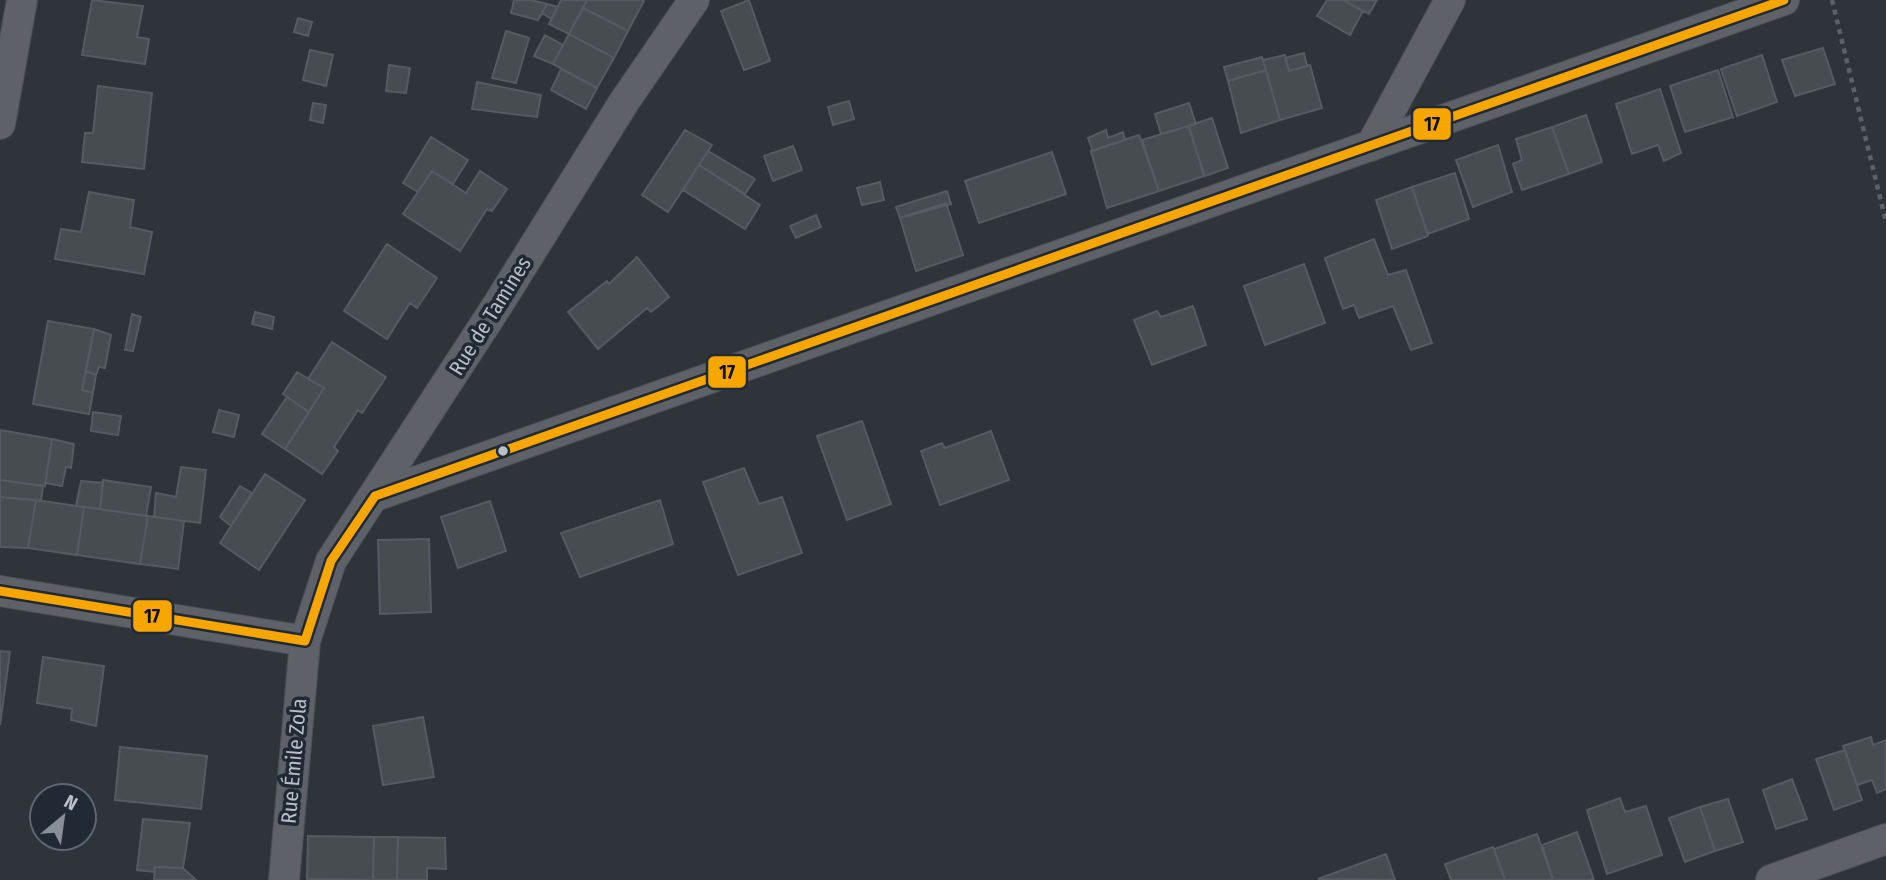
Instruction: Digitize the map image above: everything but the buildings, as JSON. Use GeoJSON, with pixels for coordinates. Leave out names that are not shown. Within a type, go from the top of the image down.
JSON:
{"type":"FeatureCollection","features":[{"type":"Feature","properties":{"kind":"street"},"geometry":{"type":"LineString","coordinates":[[0,124],[22,0]]}},
{"type":"Feature","properties":{"kind":"street","name":"Rue de Tamines"},"geometry":{"type":"LineString","coordinates":[[305,641],[331,561],[375,496],[624,102],[694,0]]}},
{"type":"Feature","properties":{"kind":"street"},"geometry":{"type":"LineString","coordinates":[[1371,145],[1450,0]]}},
{"type":"Feature","properties":{"kind":"street"},"geometry":{"type":"LineString","coordinates":[[375,496],[1784,0]]}},
{"type":"Feature","properties":{"kind":"street"},"geometry":{"type":"LineString","coordinates":[[0,591],[305,641]]}},
{"type":"Feature","properties":{"kind":"street","name":"Rue Émile Zola"},"geometry":{"type":"LineString","coordinates":[[284,880],[305,641]]}},
{"type":"Feature","properties":{"kind":"street"},"geometry":{"type":"LineString","coordinates":[[1772,880],[1886,839]]}},
{"type":"Feature","properties":{"kind":"path"},"geometry":{"type":"LineString","coordinates":[[1832,0],[1886,222]]}},
{"type":"Feature","properties":{"kind":"transit line","name":"17"},"geometry":{"type":"LineString","coordinates":[[375,496],[1784,0]]}},
{"type":"Feature","properties":{"kind":"transit line","name":"17"},"geometry":{"type":"LineString","coordinates":[[305,641],[331,561],[375,496]]}},
{"type":"Feature","properties":{"kind":"transit line","name":"17"},"geometry":{"type":"LineString","coordinates":[[0,591],[305,641]]}}]}
